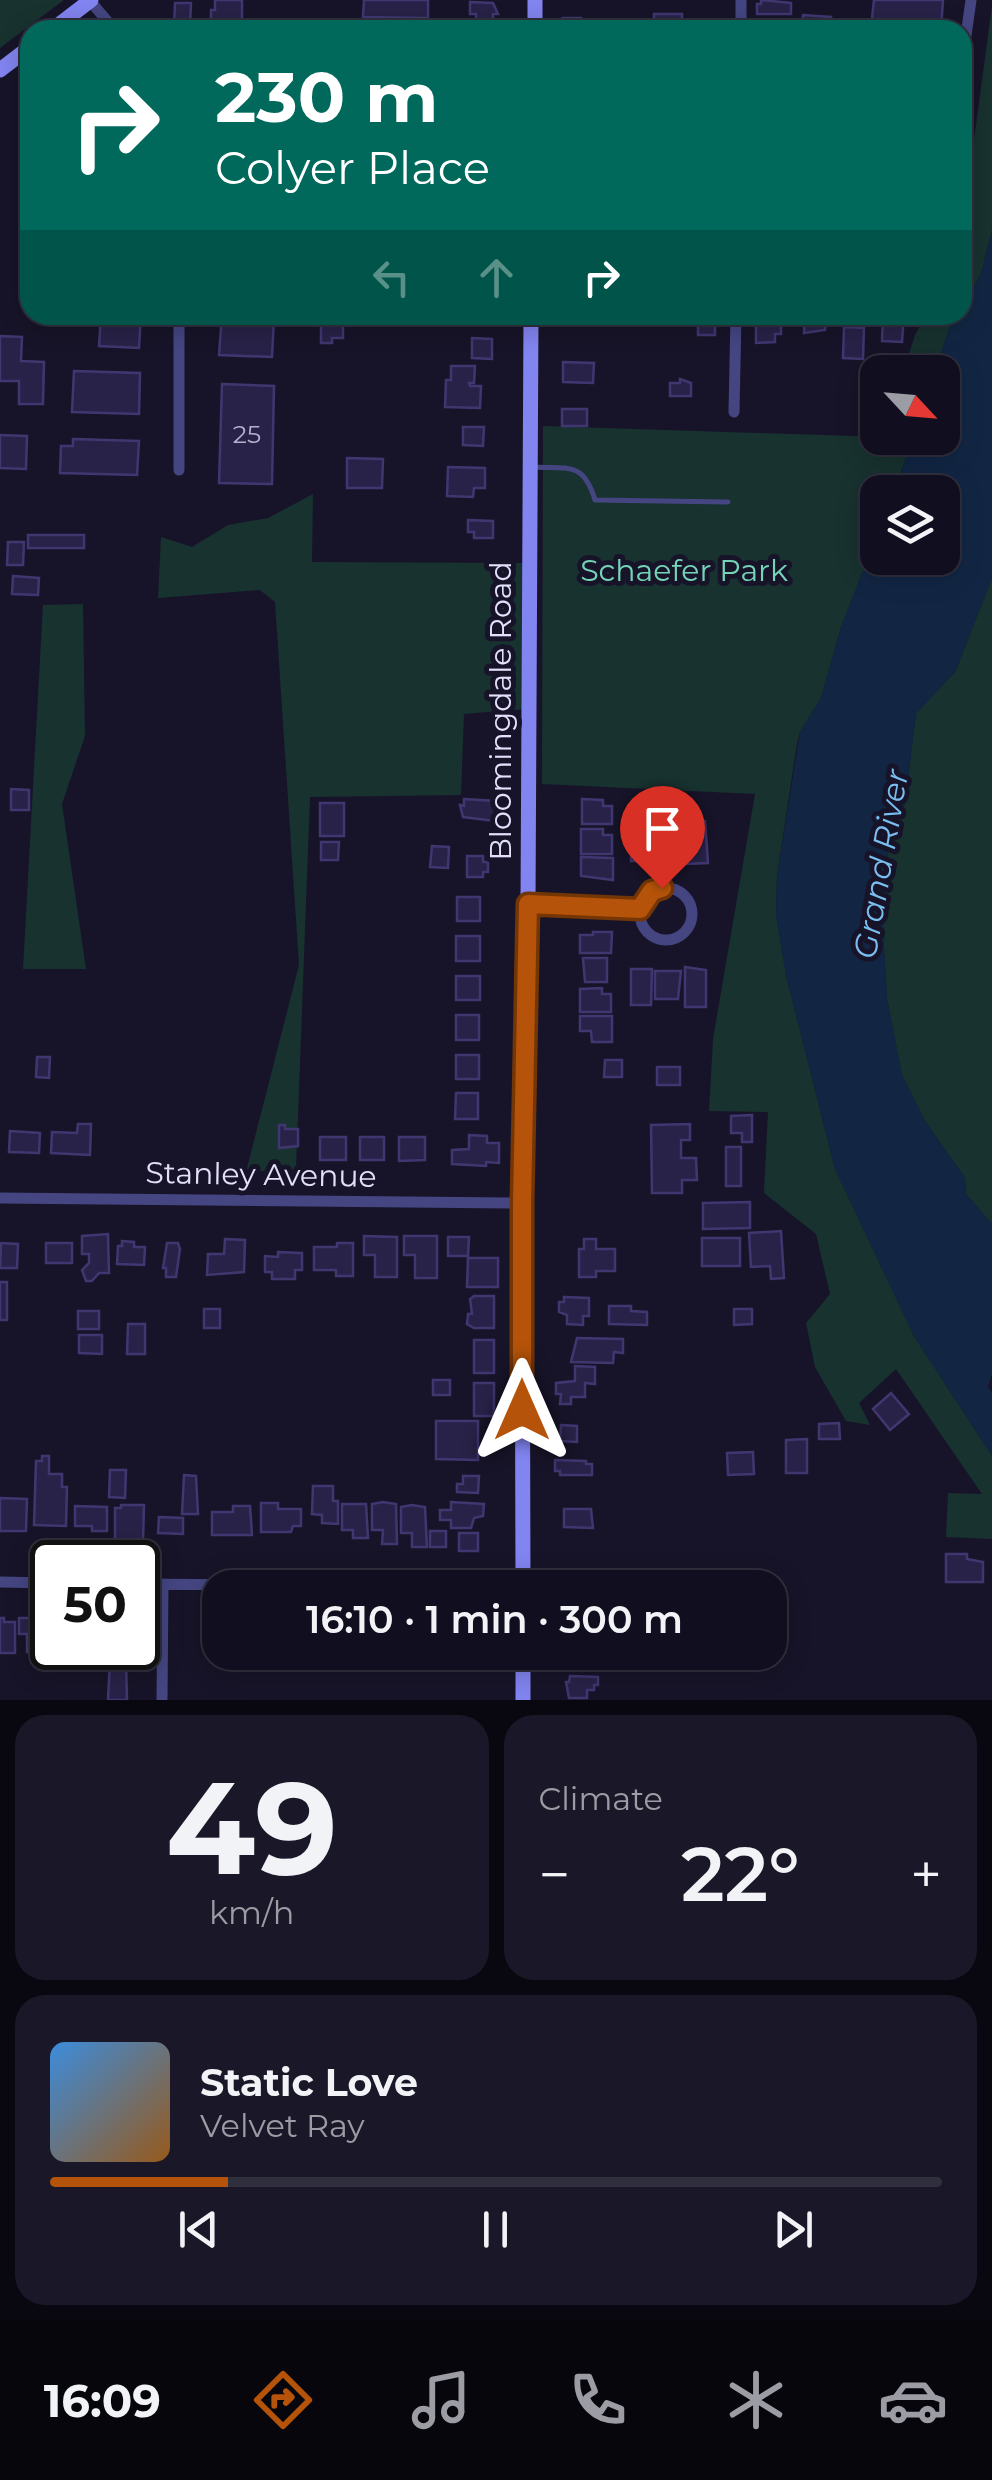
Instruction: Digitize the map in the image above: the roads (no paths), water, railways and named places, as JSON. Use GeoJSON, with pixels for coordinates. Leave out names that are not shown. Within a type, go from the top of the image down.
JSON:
{"type":"FeatureCollection","features":[{"type":"Feature","properties":{"kind":"main road"},"geometry":{"type":"LineString","coordinates":[[65,20],[91,1]]}},
{"type":"Feature","properties":{"kind":"main road"},"geometry":{"type":"LineString","coordinates":[[0,70],[20,55]]}},
{"type":"Feature","properties":{"kind":"main road","name":"Bloomingdale Road"},"geometry":{"type":"LineString","coordinates":[[523,1570],[522,1203],[531,325]]}},
{"type":"Feature","properties":{"kind":"main road"},"geometry":{"type":"LineString","coordinates":[[523,1670],[523,1700]]}},
{"type":"Feature","properties":{"kind":"street"},"geometry":{"type":"LineString","coordinates":[[178,325],[179,470]]}},
{"type":"Feature","properties":{"kind":"street"},"geometry":{"type":"LineString","coordinates":[[734,412],[736,325]]}},
{"type":"Feature","properties":{"kind":"street"},"geometry":{"type":"LineString","coordinates":[[673,888],[689,902],[690,923],[676,938],[656,938],[642,927],[640,909],[652,891],[673,888]]}},
{"type":"Feature","properties":{"kind":"street"},"geometry":{"type":"LineString","coordinates":[[528,904],[640,909]]}},
{"type":"Feature","properties":{"kind":"street","name":"Stanley Avenue"},"geometry":{"type":"LineString","coordinates":[[0,1198],[522,1203]]}},
{"type":"Feature","properties":{"kind":"street"},"geometry":{"type":"LineString","coordinates":[[0,1582],[30,1583]]}},
{"type":"Feature","properties":{"kind":"street"},"geometry":{"type":"LineString","coordinates":[[162,1700],[163,1584],[202,1584]]}},
{"type":"Feature","properties":{"kind":"lane"},"geometry":{"type":"LineString","coordinates":[[530,467],[577,468],[588,478],[596,500],[728,502]]}},
{"type":"Feature","properties":{"kind":"water","name":"Grand River"},"geometry":{"type":"Polygon","coordinates":[[[992,230],[992,578],[955,672],[916,714],[905,804],[890,831],[882,913],[887,999],[902,1075],[925,1121],[965,1178],[966,1194],[992,1224],[992,1374],[988,1387],[992,1393],[992,1456],[914,1336],[835,1169],[786,975],[776,914],[777,875],[800,732],[821,698],[841,627],[862,575],[960,575],[960,475],[900,475],[907,455],[960,455],[960,355],[941,355],[952,325],[972,325],[972,290],[981,274],[992,230]]]}},
{"type":"Feature","properties":{"kind":"park label","name":"Schaefer Park"},"geometry":{"type":"Point","coordinates":[684,571]}}]}
